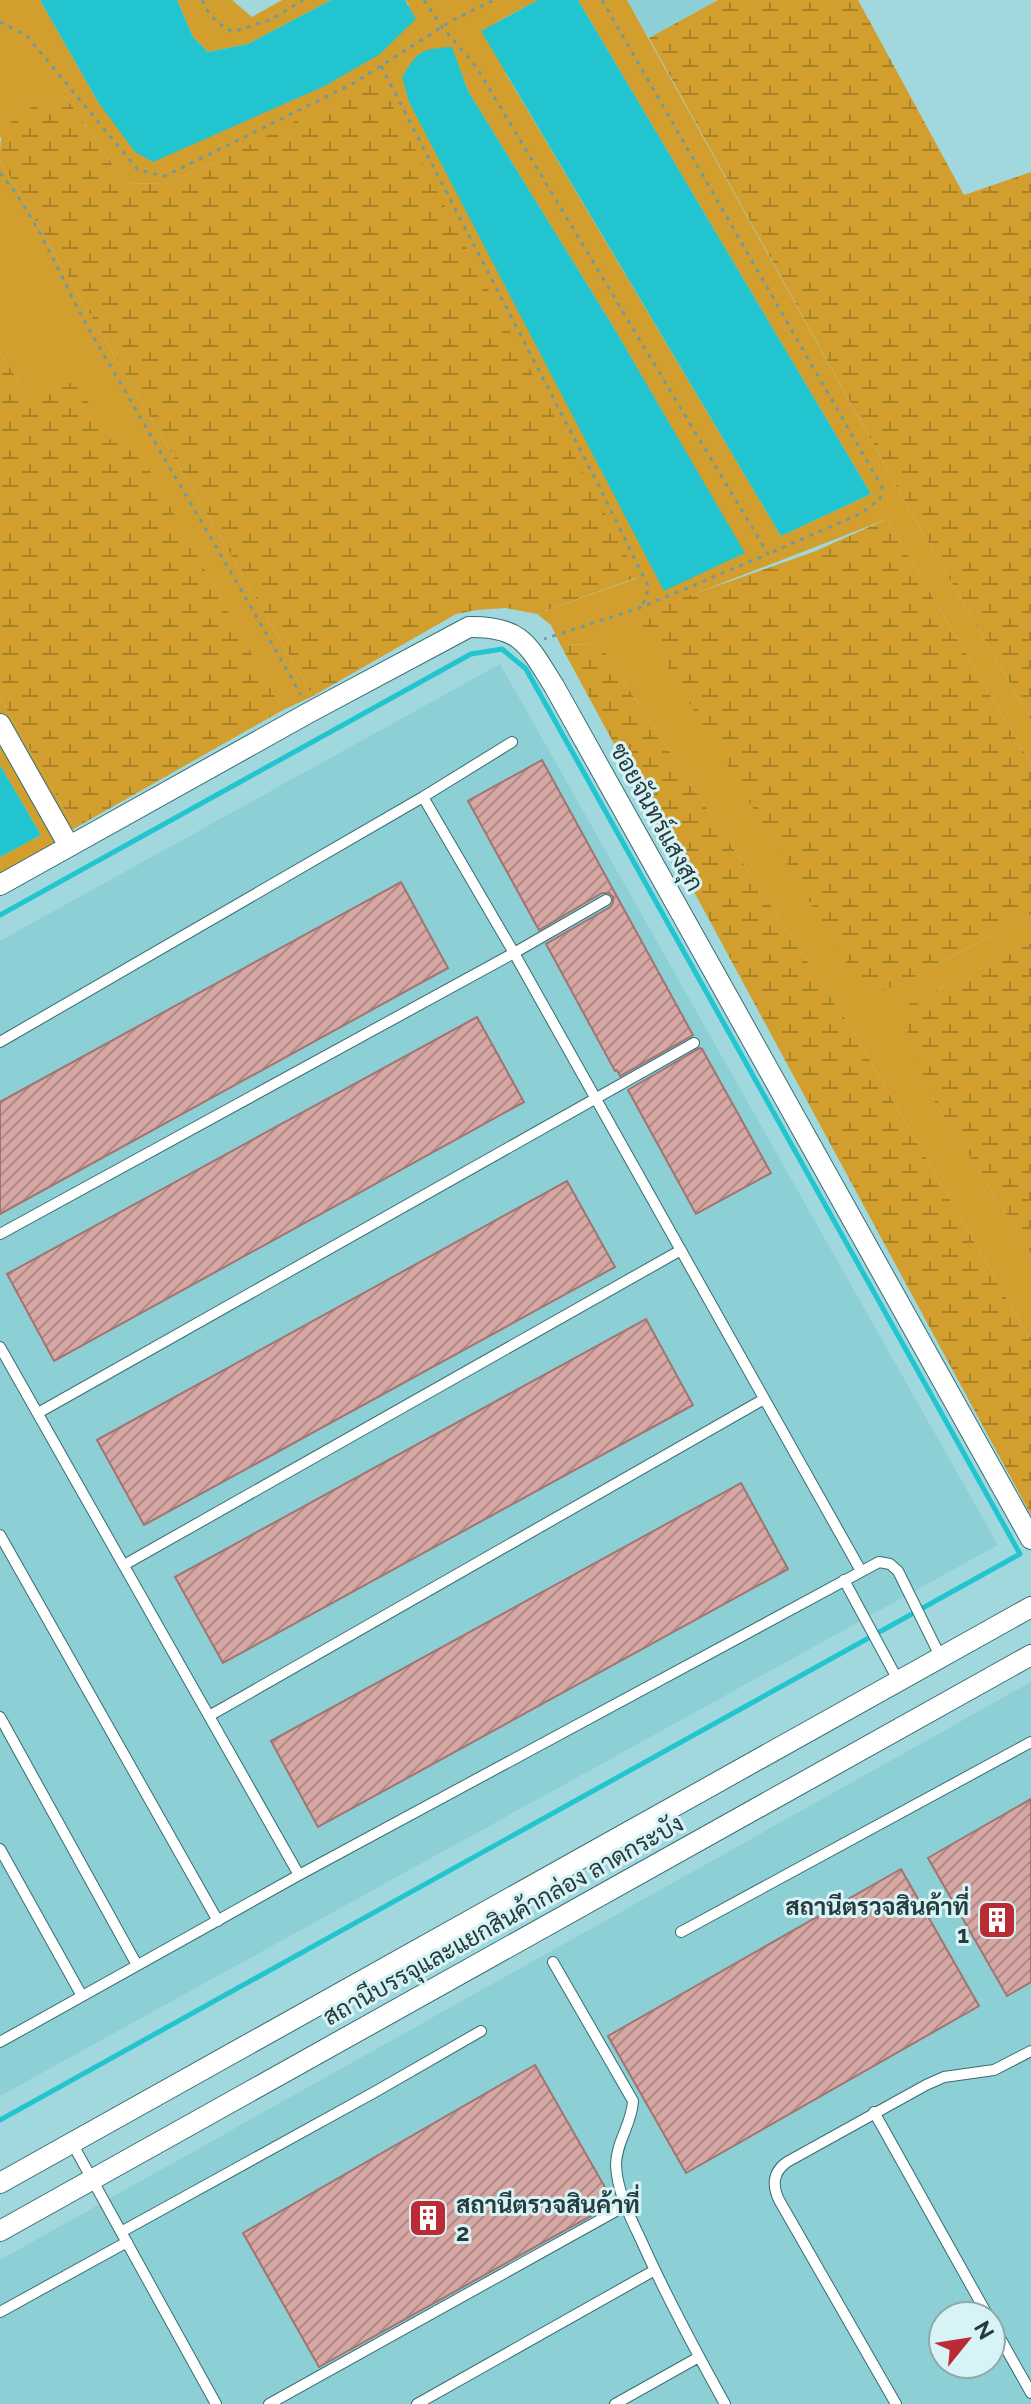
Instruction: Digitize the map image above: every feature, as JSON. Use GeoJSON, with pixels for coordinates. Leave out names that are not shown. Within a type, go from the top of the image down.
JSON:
{"type":"FeatureCollection","features":[{"type":"Feature","properties":{"kind":"street"},"geometry":{"type":"LineString","coordinates":[[0,885],[469,627],[491,627],[514,634],[526,643]]}},
{"type":"Feature","properties":{"kind":"street","name":"ซอยจันทร์แสงสุก"},"geometry":{"type":"LineString","coordinates":[[526,643],[554,686],[1031,1539]]}},
{"type":"Feature","properties":{"kind":"street"},"geometry":{"type":"LineString","coordinates":[[0,724],[69,846]]}},
{"type":"Feature","properties":{"kind":"street","name":"สถานีบรรจุและแยกสินค้ากล่อง ลาดกระบัง"},"geometry":{"type":"LineString","coordinates":[[0,2183],[1031,1607]]}},
{"type":"Feature","properties":{"kind":"street","name":"สถานีบรรจุและแยกสินค้ากล่อง ลาดกระบัง"},"geometry":{"type":"LineString","coordinates":[[0,2231],[1031,1655]]}},
{"type":"Feature","properties":{"kind":"lane"},"geometry":{"type":"LineString","coordinates":[[0,1042],[423,797],[512,742]]}},
{"type":"Feature","properties":{"kind":"lane"},"geometry":{"type":"LineString","coordinates":[[423,797],[861,1571]]}},
{"type":"Feature","properties":{"kind":"lane"},"geometry":{"type":"LineString","coordinates":[[0,1234],[606,900]]}},
{"type":"Feature","properties":{"kind":"lane"},"geometry":{"type":"LineString","coordinates":[[38,1413],[694,1043]]}},
{"type":"Feature","properties":{"kind":"lane"},"geometry":{"type":"LineString","coordinates":[[124,1565],[681,1250]]}},
{"type":"Feature","properties":{"kind":"lane"},"geometry":{"type":"LineString","coordinates":[[0,1347],[299,1875]]}},
{"type":"Feature","properties":{"kind":"lane"},"geometry":{"type":"LineString","coordinates":[[209,1716],[764,1399]]}},
{"type":"Feature","properties":{"kind":"lane"},"geometry":{"type":"LineString","coordinates":[[0,1535],[218,1921]]}},
{"type":"Feature","properties":{"kind":"lane"},"geometry":{"type":"LineString","coordinates":[[0,2042],[299,1875],[879,1562],[890,1564],[898,1571],[941,1658]]}},
{"type":"Feature","properties":{"kind":"lane"},"geometry":{"type":"LineString","coordinates":[[844,1580],[899,1682]]}},
{"type":"Feature","properties":{"kind":"lane"},"geometry":{"type":"LineString","coordinates":[[0,1717],[137,1965]]}},
{"type":"Feature","properties":{"kind":"lane"},"geometry":{"type":"LineString","coordinates":[[681,1932],[1031,1742]]}},
{"type":"Feature","properties":{"kind":"lane"},"geometry":{"type":"LineString","coordinates":[[0,1849],[82,1996]]}},
{"type":"Feature","properties":{"kind":"lane"},"geometry":{"type":"LineString","coordinates":[[553,1962],[633,2101],[616,2161],[625,2206],[725,2404]]}},
{"type":"Feature","properties":{"kind":"lane"},"geometry":{"type":"LineString","coordinates":[[0,2312],[481,2031]]}},
{"type":"Feature","properties":{"kind":"lane"},"geometry":{"type":"LineString","coordinates":[[896,2404],[779,2200],[774,2184],[776,2173],[783,2165],[874,2112],[944,2077],[994,2070],[1031,2051]]}},
{"type":"Feature","properties":{"kind":"lane"},"geometry":{"type":"LineString","coordinates":[[874,2112],[979,2300]]}},
{"type":"Feature","properties":{"kind":"lane"},"geometry":{"type":"LineString","coordinates":[[72,2143],[216,2404]]}},
{"type":"Feature","properties":{"kind":"lane"},"geometry":{"type":"LineString","coordinates":[[269,2404],[625,2206]]}},
{"type":"Feature","properties":{"kind":"lane"},"geometry":{"type":"LineString","coordinates":[[417,2404],[655,2270]]}},
{"type":"Feature","properties":{"kind":"lane"},"geometry":{"type":"LineString","coordinates":[[1007,2350],[1031,2393]]}},
{"type":"Feature","properties":{"kind":"lane"},"geometry":{"type":"LineString","coordinates":[[615,2404],[699,2357]]}},
{"type":"Feature","properties":{"kind":"path"},"geometry":{"type":"LineString","coordinates":[[202,0],[218,24],[233,32],[272,19],[303,0]]}},
{"type":"Feature","properties":{"kind":"path"},"geometry":{"type":"LineString","coordinates":[[424,0],[442,27],[477,68],[768,554]]}},
{"type":"Feature","properties":{"kind":"path"},"geometry":{"type":"LineString","coordinates":[[0,22],[27,36],[138,170],[165,176],[354,83],[442,27],[494,0]]}},
{"type":"Feature","properties":{"kind":"path"},"geometry":{"type":"LineString","coordinates":[[526,643],[642,607],[860,514],[880,499],[882,487],[602,0]]}},
{"type":"Feature","properties":{"kind":"path"},"geometry":{"type":"LineString","coordinates":[[381,66],[649,588],[642,607]]}},
{"type":"Feature","properties":{"kind":"path"},"geometry":{"type":"LineString","coordinates":[[0,173],[14,189],[69,294],[240,585],[310,712]]}},
{"type":"Feature","properties":{"kind":"shaded area"},"geometry":{"type":"Polygon","coordinates":[[[627,0],[718,0],[649,38],[627,0]]]}},
{"type":"Feature","properties":{"kind":"shaded area"},"geometry":{"type":"Polygon","coordinates":[[[500,664],[998,1545],[0,2096],[0,941],[500,664]]]}},
{"type":"Feature","properties":{"kind":"shaded area"},"geometry":{"type":"Polygon","coordinates":[[[1031,1682],[1031,2404],[0,2404],[0,2260],[1031,1682]]]}},
{"type":"Feature","properties":{"kind":"green space"},"geometry":{"type":"Polygon","coordinates":[[[0,0],[40,0],[98,102],[409,5],[405,0],[538,0],[497,22],[506,74],[781,536],[871,494],[578,0],[627,0],[908,507],[1031,720],[1031,764],[887,519],[648,612],[899,985],[1031,914],[1031,943],[907,1005],[931,1096],[1031,1253],[1031,1336],[853,1031],[600,645],[560,644],[551,625],[537,614],[637,578],[221,160],[164,184],[125,183],[65,96],[0,138],[0,0]],[[452,48],[431,49],[664,590],[744,553],[614,328],[468,91],[452,48]]]}},
{"type":"Feature","properties":{"kind":"green space"},"geometry":{"type":"Polygon","coordinates":[[[177,0],[232,0],[252,17],[282,0],[331,0],[248,44],[208,52],[193,37],[177,0]]]}},
{"type":"Feature","properties":{"kind":"green space"},"geometry":{"type":"Polygon","coordinates":[[[718,0],[858,0],[964,195],[1031,172],[1031,720],[908,507],[649,38],[718,0]]]}},
{"type":"Feature","properties":{"kind":"green space"},"geometry":{"type":"Polygon","coordinates":[[[372,81],[390,101],[638,577],[537,614],[506,608],[456,614],[313,696],[0,160],[0,144],[7,127],[20,114],[37,104],[65,96],[125,183],[164,184],[221,160],[372,81]]]}},
{"type":"Feature","properties":{"kind":"green space"},"geometry":{"type":"Polygon","coordinates":[[[0,160],[313,696],[283,710],[133,441],[108,439],[27,395],[0,352],[0,160]]]}},
{"type":"Feature","properties":{"kind":"green space"},"geometry":{"type":"Polygon","coordinates":[[[0,352],[27,395],[77,381],[108,439],[133,440],[283,710],[75,828],[0,698],[0,352]]]}},
{"type":"Feature","properties":{"kind":"green space"},"geometry":{"type":"Polygon","coordinates":[[[887,519],[1031,764],[1031,914],[899,985],[866,995],[643,626],[648,612],[668,603],[813,552],[887,519]]]}},
{"type":"Feature","properties":{"kind":"green space"},"geometry":{"type":"Polygon","coordinates":[[[560,644],[600,645],[853,1031],[1031,1336],[1031,1515],[560,644]]]}},
{"type":"Feature","properties":{"kind":"green space"},"geometry":{"type":"Polygon","coordinates":[[[0,698],[75,828],[55,844],[0,875],[0,857],[41,835],[0,765],[0,748],[4,744],[0,737],[0,698]]]}},
{"type":"Feature","properties":{"kind":"green space"},"geometry":{"type":"Polygon","coordinates":[[[1031,943],[1031,1253],[931,1096],[904,1023],[907,1005],[1031,943]]]}},
{"type":"Feature","properties":{"kind":"water"},"geometry":{"type":"Polygon","coordinates":[[[40,0],[177,0],[193,37],[208,52],[248,44],[331,0],[405,0],[416,19],[380,54],[325,86],[153,162],[135,152],[98,102],[40,0]]]}},
{"type":"Feature","properties":{"kind":"water"},"geometry":{"type":"Polygon","coordinates":[[[538,0],[578,0],[871,494],[781,536],[481,31],[538,0]]]}},
{"type":"Feature","properties":{"kind":"water"},"geometry":{"type":"Polygon","coordinates":[[[452,47],[468,91],[614,328],[745,553],[664,591],[409,102],[402,77],[412,61],[427,50],[452,47]]]}},
{"type":"Feature","properties":{"kind":"water"},"geometry":{"type":"Polygon","coordinates":[[[0,765],[41,835],[0,857],[0,765]]]}},
{"type":"Feature","properties":{"kind":"building"},"geometry":{"type":"Polygon","coordinates":[[[542,760],[693,1035],[620,1076],[546,944],[610,907],[613,897],[602,893],[539,930],[468,801],[542,760]]]}},
{"type":"Feature","properties":{"kind":"building"},"geometry":{"type":"Polygon","coordinates":[[[401,882],[448,968],[0,1214],[0,1102],[401,882]]]}},
{"type":"Feature","properties":{"kind":"building"},"geometry":{"type":"Polygon","coordinates":[[[477,1017],[524,1102],[54,1361],[7,1274],[477,1017]]]}},
{"type":"Feature","properties":{"kind":"building"},"geometry":{"type":"Polygon","coordinates":[[[700,1048],[771,1173],[696,1214],[628,1090],[700,1048]]]}},
{"type":"Feature","properties":{"kind":"building"},"geometry":{"type":"Polygon","coordinates":[[[567,1181],[615,1267],[144,1525],[97,1440],[567,1181]]]}},
{"type":"Feature","properties":{"kind":"building"},"geometry":{"type":"Polygon","coordinates":[[[646,1319],[693,1405],[223,1663],[175,1577],[646,1319]]]}},
{"type":"Feature","properties":{"kind":"building"},"geometry":{"type":"Polygon","coordinates":[[[741,1483],[788,1569],[318,1827],[271,1741],[741,1483]]]}},
{"type":"Feature","properties":{"kind":"building","name":"สถานีตรวจสินค้าที่ 1"},"geometry":{"type":"Polygon","coordinates":[[[1031,1799],[1031,1982],[1007,1996],[928,1858],[1031,1799]]]}},
{"type":"Feature","properties":{"kind":"building"},"geometry":{"type":"Polygon","coordinates":[[[901,1869],[979,2006],[686,2173],[608,2036],[901,1869]]]}},
{"type":"Feature","properties":{"kind":"building","name":"สถานีตรวจสินค้าที่ 2"},"geometry":{"type":"Polygon","coordinates":[[[535,2065],[614,2203],[319,2367],[243,2233],[535,2065]]]}},
{"type":"Feature","properties":{"kind":"waterway"},"geometry":{"type":"LineString","coordinates":[[0,915],[471,654],[502,649],[526,669],[1020,1554],[0,2120]]}},
{"type":"Feature","properties":{"kind":"place","name":"สถานีตรวจสินค้าที่ 1"},"geometry":{"type":"Point","coordinates":[997,1920]}},
{"type":"Feature","properties":{"kind":"place","name":"สถานีตรวจสินค้าที่ 2"},"geometry":{"type":"Point","coordinates":[428,2218]}}]}
